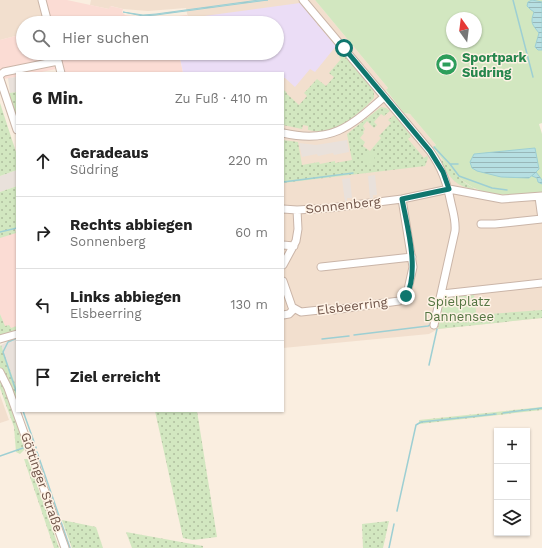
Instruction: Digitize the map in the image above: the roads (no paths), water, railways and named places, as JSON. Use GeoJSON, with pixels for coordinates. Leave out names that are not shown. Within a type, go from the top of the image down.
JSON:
{"type":"FeatureCollection","features":[{"type":"Feature","properties":{"kind":"street"},"geometry":{"type":"LineString","coordinates":[[42,0],[46,16]]}},
{"type":"Feature","properties":{"kind":"street"},"geometry":{"type":"LineString","coordinates":[[303,0],[437,161],[443,172],[449,189],[455,219],[455,231],[434,325]]}},
{"type":"Feature","properties":{"kind":"street"},"geometry":{"type":"LineString","coordinates":[[0,75],[4,72],[58,61],[61,72]]}},
{"type":"Feature","properties":{"kind":"street"},"geometry":{"type":"LineString","coordinates":[[0,79],[16,127]]}},
{"type":"Feature","properties":{"kind":"street"},"geometry":{"type":"LineString","coordinates":[[284,133],[296,136],[315,137],[334,133],[352,124],[384,97]]}},
{"type":"Feature","properties":{"kind":"street"},"geometry":{"type":"LineString","coordinates":[[449,189],[502,199],[541,196],[542,222]]}},
{"type":"Feature","properties":{"kind":"street","name":"Sonnenberg"},"geometry":{"type":"LineString","coordinates":[[284,209],[297,210],[402,199],[449,189]]}},
{"type":"Feature","properties":{"kind":"street","name":"Elsbeerring"},"geometry":{"type":"LineString","coordinates":[[294,309],[301,312],[329,309],[333,310],[399,301],[406,296],[409,290],[413,267],[402,199]]}},
{"type":"Feature","properties":{"kind":"street"},"geometry":{"type":"LineString","coordinates":[[284,262],[294,246],[298,235],[297,210]]}},
{"type":"Feature","properties":{"kind":"street"},"geometry":{"type":"LineString","coordinates":[[481,224],[542,219]]}},
{"type":"Feature","properties":{"kind":"street"},"geometry":{"type":"LineString","coordinates":[[284,245],[294,246]]}},
{"type":"Feature","properties":{"kind":"street"},"geometry":{"type":"LineString","coordinates":[[321,267],[412,257]]}},
{"type":"Feature","properties":{"kind":"street"},"geometry":{"type":"LineString","coordinates":[[284,284],[289,301],[294,309],[289,314],[284,315]]}},
{"type":"Feature","properties":{"kind":"street"},"geometry":{"type":"LineString","coordinates":[[442,294],[542,284]]}},
{"type":"Feature","properties":{"kind":"street"},"geometry":{"type":"LineString","coordinates":[[0,343],[4,339],[16,334]]}},
{"type":"Feature","properties":{"kind":"street","name":"Göttinger Straße"},"geometry":{"type":"LineString","coordinates":[[0,372],[8,388],[16,410]]}},
{"type":"Feature","properties":{"kind":"street","name":"Göttinger Straße"},"geometry":{"type":"LineString","coordinates":[[17,412],[65,548]]}},
{"type":"Feature","properties":{"kind":"water"},"geometry":{"type":"Polygon","coordinates":[[[268,0],[156,15],[143,16],[123,12],[143,15],[156,14],[268,0]]]}},
{"type":"Feature","properties":{"kind":"water"},"geometry":{"type":"Polygon","coordinates":[[[532,0],[542,2],[542,50],[538,50],[535,47],[539,33],[532,23],[534,12],[527,6],[528,2],[532,0]]]}},
{"type":"Feature","properties":{"kind":"water"},"geometry":{"type":"Polygon","coordinates":[[[535,148],[539,169],[536,172],[542,180],[542,184],[538,182],[537,178],[532,176],[535,173],[529,178],[501,177],[477,171],[472,168],[470,162],[474,154],[535,148]]]}},
{"type":"Feature","properties":{"kind":"waterway"},"geometry":{"type":"LineString","coordinates":[[513,0],[533,77]]}},
{"type":"Feature","properties":{"kind":"waterway"},"geometry":{"type":"LineString","coordinates":[[434,147],[450,164],[458,164]]}},
{"type":"Feature","properties":{"kind":"waterway"},"geometry":{"type":"LineString","coordinates":[[450,164],[459,176],[492,188],[507,190]]}},
{"type":"Feature","properties":{"kind":"waterway"},"geometry":{"type":"LineString","coordinates":[[284,182],[353,173]]}},
{"type":"Feature","properties":{"kind":"waterway"},"geometry":{"type":"LineString","coordinates":[[0,232],[16,228]]}},
{"type":"Feature","properties":{"kind":"waterway"},"geometry":{"type":"LineString","coordinates":[[354,335],[428,326],[430,325],[434,310]]}},
{"type":"Feature","properties":{"kind":"waterway"},"geometry":{"type":"LineString","coordinates":[[429,365],[437,329]]}},
{"type":"Feature","properties":{"kind":"waterway"},"geometry":{"type":"LineString","coordinates":[[322,339],[349,336]]}},
{"type":"Feature","properties":{"kind":"waterway"},"geometry":{"type":"LineString","coordinates":[[15,339],[8,342],[3,352],[16,391]]}},
{"type":"Feature","properties":{"kind":"waterway"},"geometry":{"type":"LineString","coordinates":[[503,413],[542,408]]}},
{"type":"Feature","properties":{"kind":"waterway"},"geometry":{"type":"LineString","coordinates":[[23,412],[34,442],[33,444]]}},
{"type":"Feature","properties":{"kind":"waterway"},"geometry":{"type":"LineString","coordinates":[[397,511],[416,425],[421,422],[496,414]]}},
{"type":"Feature","properties":{"kind":"waterway"},"geometry":{"type":"LineString","coordinates":[[0,456],[23,448]]}},
{"type":"Feature","properties":{"kind":"waterway"},"geometry":{"type":"LineString","coordinates":[[37,452],[70,548]]}},
{"type":"Feature","properties":{"kind":"waterway"},"geometry":{"type":"LineString","coordinates":[[389,548],[394,524]]}},
{"type":"Feature","properties":{"kind":"place","name":"Sportpark Südring"},"geometry":{"type":"Point","coordinates":[446,64]}},
{"type":"Feature","properties":{"kind":"park label","name":"Spielplatz Dannensee"},"geometry":{"type":"Point","coordinates":[459,308]}}]}
